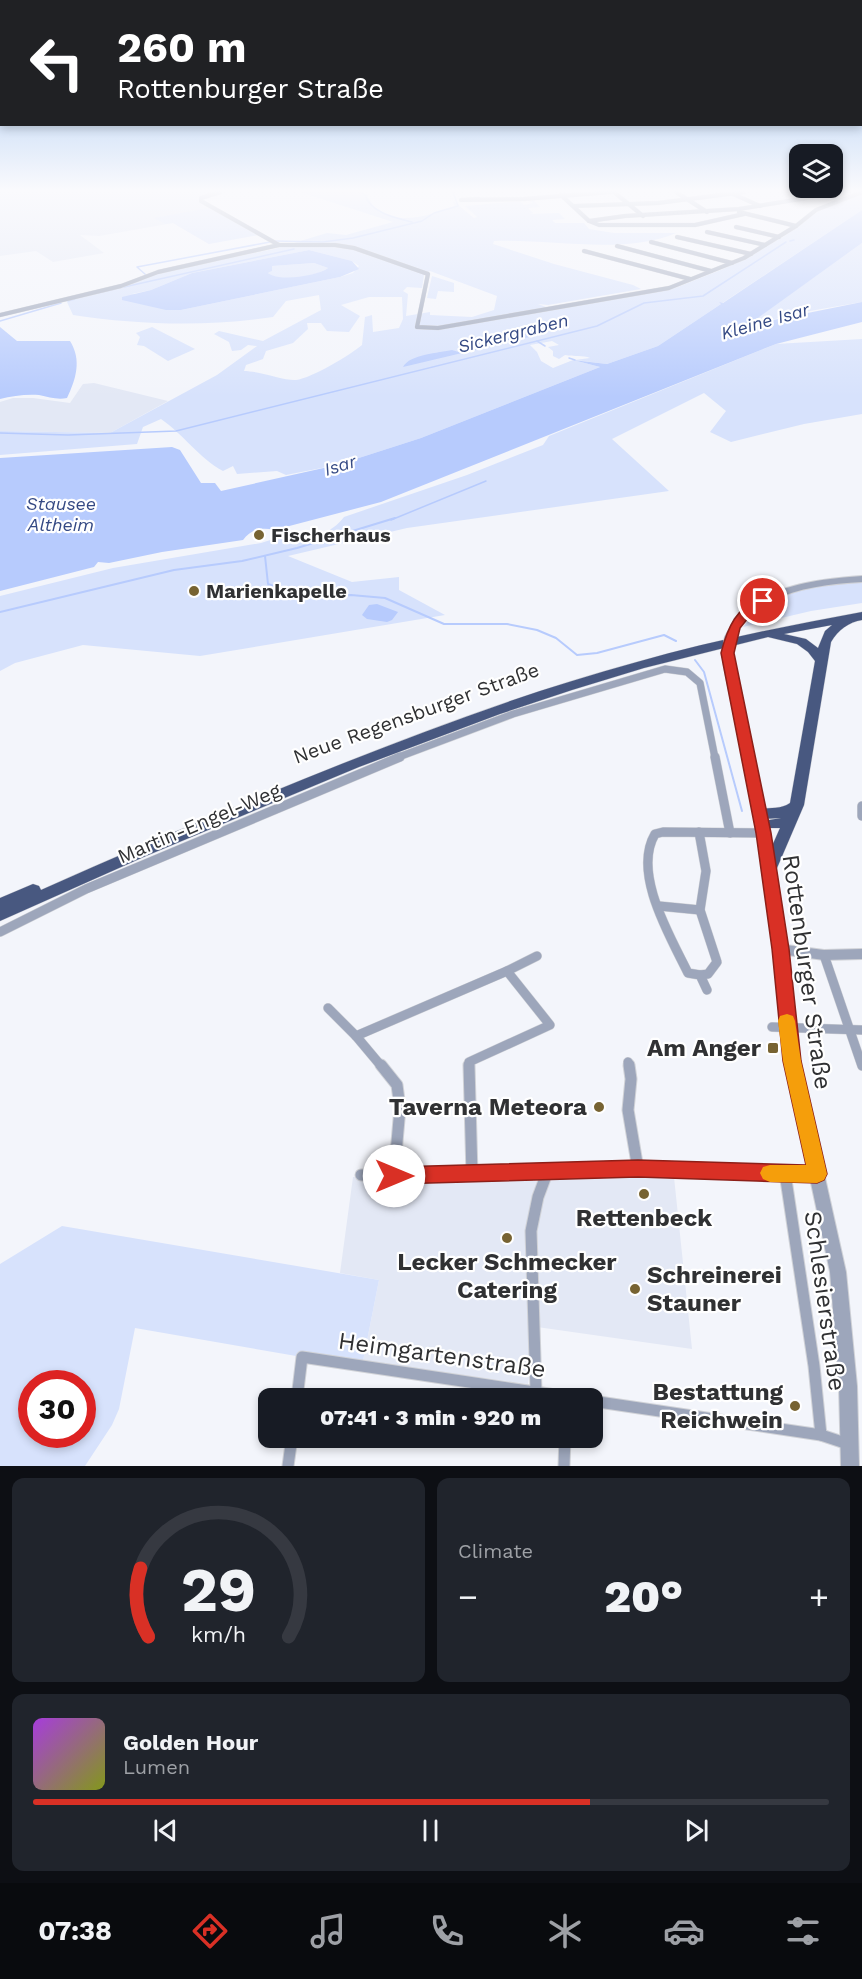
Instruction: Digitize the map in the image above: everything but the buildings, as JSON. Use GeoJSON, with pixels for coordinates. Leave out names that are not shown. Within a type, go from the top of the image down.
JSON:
{"type":"FeatureCollection","features":[{"type":"Feature","properties":{"kind":"highway"},"geometry":{"type":"LineString","coordinates":[[0,915],[94,871],[467,719],[609,672],[759,635],[860,614]]}},
{"type":"Feature","properties":{"kind":"highway"},"geometry":{"type":"LineString","coordinates":[[769,871],[797,805],[825,642],[831,631],[860,614]]}},
{"type":"Feature","properties":{"kind":"highway","name":"Neue Regensburger Straße"},"geometry":{"type":"LineString","coordinates":[[0,904],[247,799],[494,702],[667,650],[778,625],[860,614]]}},
{"type":"Feature","properties":{"kind":"highway"},"geometry":{"type":"LineString","coordinates":[[759,635],[788,637],[803,642],[815,650],[822,662]]}},
{"type":"Feature","properties":{"kind":"highway"},"geometry":{"type":"LineString","coordinates":[[762,824],[797,805]]}},
{"type":"Feature","properties":{"kind":"highway"},"geometry":{"type":"LineString","coordinates":[[762,824],[790,822]]}},
{"type":"Feature","properties":{"kind":"street"},"geometry":{"type":"LineString","coordinates":[[0,315],[121,286],[147,276],[213,260]]}},
{"type":"Feature","properties":{"kind":"street"},"geometry":{"type":"LineString","coordinates":[[390,260],[424,272],[428,278],[417,327],[426,329],[663,290],[738,260]]}},
{"type":"Feature","properties":{"kind":"street"},"geometry":{"type":"LineString","coordinates":[[620,260],[692,279]]}},
{"type":"Feature","properties":{"kind":"street"},"geometry":{"type":"LineString","coordinates":[[672,260],[712,271]]}},
{"type":"Feature","properties":{"kind":"street"},"geometry":{"type":"LineString","coordinates":[[723,260],[733,263]]}},
{"type":"Feature","properties":{"kind":"street","name":"Rottenburger Straße"},"geometry":{"type":"LineString","coordinates":[[850,1466],[845,1339],[838,1272],[792,1061],[780,949],[762,824],[728,662],[729,639],[739,620],[756,605],[786,591],[826,582],[862,579]]}},
{"type":"Feature","properties":{"kind":"street","name":"Martin-Engel-Weg"},"geometry":{"type":"LineString","coordinates":[[0,932],[87,889],[414,752],[513,714],[665,669],[687,672],[700,683],[730,833]]}},
{"type":"Feature","properties":{"kind":"street"},"geometry":{"type":"LineString","coordinates":[[862,807],[862,816]]}},
{"type":"Feature","properties":{"kind":"street"},"geometry":{"type":"LineString","coordinates":[[699,832],[706,871],[700,910],[717,962],[708,974],[700,975],[688,973],[659,906],[645,859],[649,839],[663,832],[699,832],[730,833],[762,824]]}},
{"type":"Feature","properties":{"kind":"street"},"geometry":{"type":"LineString","coordinates":[[659,906],[700,910]]}},
{"type":"Feature","properties":{"kind":"street"},"geometry":{"type":"LineString","coordinates":[[780,949],[824,955],[862,954]]}},
{"type":"Feature","properties":{"kind":"street"},"geometry":{"type":"LineString","coordinates":[[824,955],[862,1066]]}},
{"type":"Feature","properties":{"kind":"street"},"geometry":{"type":"LineString","coordinates":[[356,1036],[537,956]]}},
{"type":"Feature","properties":{"kind":"street"},"geometry":{"type":"LineString","coordinates":[[472,1175],[469,1062],[550,1024],[507,971]]}},
{"type":"Feature","properties":{"kind":"street"},"geometry":{"type":"LineString","coordinates":[[700,975],[707,990]]}},
{"type":"Feature","properties":{"kind":"street"},"geometry":{"type":"LineString","coordinates":[[328,1008],[356,1036],[397,1085],[400,1108],[394,1176]]}},
{"type":"Feature","properties":{"kind":"street"},"geometry":{"type":"LineString","coordinates":[[772,1027],[862,1030]]}},
{"type":"Feature","properties":{"kind":"street"},"geometry":{"type":"LineString","coordinates":[[628,1062],[631,1078],[628,1110],[638,1169]]}},
{"type":"Feature","properties":{"kind":"street"},"geometry":{"type":"LineString","coordinates":[[361,1175],[547,1173],[563,1169],[817,1174]]}},
{"type":"Feature","properties":{"kind":"street"},"geometry":{"type":"LineString","coordinates":[[536,1388],[536,1327],[531,1231],[537,1197],[547,1173]]}},
{"type":"Feature","properties":{"kind":"street","name":"Schlesierstraße"},"geometry":{"type":"LineString","coordinates":[[785,1173],[814,1366],[821,1435]]}},
{"type":"Feature","properties":{"kind":"street","name":"Heimgartenstraße"},"geometry":{"type":"LineString","coordinates":[[298,1388],[302,1358],[515,1388]]}},
{"type":"Feature","properties":{"kind":"street"},"geometry":{"type":"LineString","coordinates":[[603,1403],[821,1435],[850,1444]]}},
{"type":"Feature","properties":{"kind":"street"},"geometry":{"type":"LineString","coordinates":[[288,1466],[290,1448]]}},
{"type":"Feature","properties":{"kind":"street"},"geometry":{"type":"LineString","coordinates":[[564,1466],[565,1448]]}},
{"type":"Feature","properties":{"kind":"shaded area"},"geometry":{"type":"Polygon","coordinates":[[[217,260],[256,260],[192,273],[151,290],[132,294],[181,310],[340,277],[353,273],[359,266],[350,260],[543,260],[641,289],[548,305],[538,304],[554,310],[675,288],[739,260],[786,260],[658,346],[607,364],[575,360],[590,358],[565,355],[559,359],[553,356],[553,351],[548,347],[559,345],[552,341],[530,345],[537,352],[541,361],[553,368],[573,360],[600,367],[421,438],[337,465],[286,475],[277,471],[237,474],[233,466],[223,471],[206,460],[161,419],[143,427],[137,444],[0,455],[0,431],[110,433],[217,375],[257,346],[248,345],[241,350],[232,351],[229,342],[214,334],[219,331],[263,341],[321,310],[319,295],[286,301],[273,317],[173,324],[73,315],[67,302],[159,272],[217,260]],[[430,271],[424,275],[422,288],[407,287],[403,291],[408,294],[406,316],[430,312],[430,315],[472,317],[494,310],[497,296],[430,271]],[[369,297],[341,305],[360,316],[349,332],[327,331],[321,323],[307,323],[308,329],[293,343],[266,351],[263,359],[246,365],[244,371],[296,380],[330,366],[362,345],[365,317],[372,315],[373,332],[399,328],[403,319],[402,297],[369,297]]]}},
{"type":"Feature","properties":{"kind":"shaded area"},"geometry":{"type":"Polygon","coordinates":[[[838,260],[862,260],[862,302],[804,312],[746,326],[838,260]]]}},
{"type":"Feature","properties":{"kind":"shaded area"},"geometry":{"type":"Polygon","coordinates":[[[314,263],[328,268],[298,278],[281,278],[268,273],[272,271],[271,266],[314,263]]]}},
{"type":"Feature","properties":{"kind":"shaded area"},"geometry":{"type":"Polygon","coordinates":[[[432,276],[454,283],[454,292],[438,291],[436,299],[427,298],[432,276]]]}},
{"type":"Feature","properties":{"kind":"shaded area"},"geometry":{"type":"Polygon","coordinates":[[[152,327],[195,349],[168,361],[144,346],[137,345],[140,337],[136,333],[152,327]]]}},
{"type":"Feature","properties":{"kind":"shaded area"},"geometry":{"type":"Polygon","coordinates":[[[862,339],[862,414],[804,424],[731,442],[710,432],[726,411],[704,393],[612,439],[669,491],[407,528],[288,556],[352,582],[399,577],[399,590],[445,615],[200,656],[83,645],[15,663],[0,671],[0,596],[113,568],[261,543],[286,535],[294,541],[315,536],[328,531],[344,517],[467,475],[543,445],[549,436],[776,344],[862,339]]]}},
{"type":"Feature","properties":{"kind":"shaded area"},"geometry":{"type":"Polygon","coordinates":[[[94,383],[168,401],[110,433],[0,431],[0,402],[13,398],[33,398],[70,403],[83,384],[94,383]]]}},
{"type":"Feature","properties":{"kind":"shaded area"},"geometry":{"type":"Polygon","coordinates":[[[862,583],[862,603],[811,611],[743,627],[763,607],[775,600],[814,587],[862,583]]]}},
{"type":"Feature","properties":{"kind":"shaded area"},"geometry":{"type":"Polygon","coordinates":[[[353,1177],[674,1177],[692,1349],[537,1327],[528,1384],[363,1361],[379,1280],[340,1273],[353,1177]]]}},
{"type":"Feature","properties":{"kind":"shaded area"},"geometry":{"type":"Polygon","coordinates":[[[62,1226],[379,1280],[363,1361],[302,1357],[135,1328],[119,1409],[112,1425],[85,1466],[0,1466],[0,1264],[62,1226]]]}},
{"type":"Feature","properties":{"kind":"water"},"geometry":{"type":"Polygon","coordinates":[[[256,260],[350,260],[359,269],[340,277],[181,310],[166,310],[122,300],[122,297],[151,290],[192,273],[256,260]],[[314,263],[272,266],[272,271],[268,273],[280,277],[298,277],[328,268],[314,263]]]}},
{"type":"Feature","properties":{"kind":"water"},"geometry":{"type":"Polygon","coordinates":[[[787,260],[838,260],[748,325],[862,302],[862,322],[776,344],[381,502],[274,530],[257,530],[243,540],[162,552],[109,563],[98,562],[94,567],[0,591],[0,458],[172,447],[180,450],[201,483],[215,483],[221,491],[337,465],[421,438],[600,367],[573,360],[607,364],[658,346],[721,304],[719,302],[723,303],[787,260]]]}},
{"type":"Feature","properties":{"kind":"water"},"geometry":{"type":"Polygon","coordinates":[[[0,327],[17,341],[70,341],[77,362],[73,384],[67,398],[29,395],[0,399],[0,327]]]}},
{"type":"Feature","properties":{"kind":"water"},"geometry":{"type":"Polygon","coordinates":[[[520,332],[533,336],[468,352],[465,349],[483,342],[482,338],[520,332]]]}},
{"type":"Feature","properties":{"kind":"water"},"geometry":{"type":"Polygon","coordinates":[[[452,350],[462,353],[403,367],[412,359],[452,350]]]}},
{"type":"Feature","properties":{"kind":"water"},"geometry":{"type":"Polygon","coordinates":[[[377,604],[398,612],[392,620],[387,622],[367,619],[362,615],[369,605],[377,604]]]}},
{"type":"Feature","properties":{"kind":"waterway"},"geometry":{"type":"LineString","coordinates":[[146,275],[137,267],[172,260]]}},
{"type":"Feature","properties":{"kind":"waterway"},"geometry":{"type":"LineString","coordinates":[[124,287],[243,260]]}},
{"type":"Feature","properties":{"kind":"waterway","name":"Sickergraben"},"geometry":{"type":"LineString","coordinates":[[0,433],[68,435],[176,431],[597,326],[644,303],[703,296],[758,260]]}},
{"type":"Feature","properties":{"kind":"waterway"},"geometry":{"type":"LineString","coordinates":[[98,293],[115,289]]}},
{"type":"Feature","properties":{"kind":"waterway"},"geometry":{"type":"LineString","coordinates":[[68,301],[75,299]]}},
{"type":"Feature","properties":{"kind":"waterway"},"geometry":{"type":"LineString","coordinates":[[0,321],[61,303]]}},
{"type":"Feature","properties":{"kind":"waterway","name":"Sickergraben"},"geometry":{"type":"LineString","coordinates":[[537,341],[545,346]]}},
{"type":"Feature","properties":{"kind":"waterway"},"geometry":{"type":"LineString","coordinates":[[569,358],[575,360]]}},
{"type":"Feature","properties":{"kind":"waterway"},"geometry":{"type":"LineString","coordinates":[[391,520],[486,481]]}},
{"type":"Feature","properties":{"kind":"waterway"},"geometry":{"type":"LineString","coordinates":[[0,612],[174,570],[242,561],[297,548],[395,518]]}},
{"type":"Feature","properties":{"kind":"waterway"},"geometry":{"type":"LineString","coordinates":[[265,556],[268,584],[303,596],[351,595],[385,598],[444,624],[507,624],[537,630],[556,638],[577,655],[597,653],[664,635],[676,641]]}},
{"type":"Feature","properties":{"kind":"waterway"},"geometry":{"type":"LineString","coordinates":[[695,660],[704,672],[742,811]]}},
{"type":"Feature","properties":{"kind":"slow traffic"},"geometry":{"type":"LineString","coordinates":[[770,1173],[817,1174],[792,1061],[787,1021]]}},
{"type":"Feature","properties":{"kind":"place","name":"Fischerhaus"},"geometry":{"type":"Point","coordinates":[259,535]}},
{"type":"Feature","properties":{"kind":"place","name":"Marienkapelle"},"geometry":{"type":"Point","coordinates":[194,591]}},
{"type":"Feature","properties":{"kind":"place","name":"Am Anger"},"geometry":{"type":"Point","coordinates":[773,1048]}},
{"type":"Feature","properties":{"kind":"place","name":"Taverna Meteora"},"geometry":{"type":"Point","coordinates":[599,1107]}},
{"type":"Feature","properties":{"kind":"place","name":"Rettenbeck"},"geometry":{"type":"Point","coordinates":[644,1194]}},
{"type":"Feature","properties":{"kind":"place","name":"Lecker Schmecker Catering"},"geometry":{"type":"Point","coordinates":[507,1238]}},
{"type":"Feature","properties":{"kind":"place","name":"Schreinerei Stauner"},"geometry":{"type":"Point","coordinates":[635,1289]}},
{"type":"Feature","properties":{"kind":"place","name":"Bestattung Reichwein"},"geometry":{"type":"Point","coordinates":[795,1406]}},
{"type":"Feature","properties":{"kind":"route"},"geometry":{"type":"LineString","coordinates":[[394,1176],[547,1173],[563,1169],[817,1174],[787,1029],[776,911],[764,833],[744,747],[728,662],[729,639],[734,627],[749,609],[763,601]]}},
{"type":"Feature","properties":{"kind":"water label","name":"Kleine Isar"},"geometry":{"type":"Point","coordinates":[765,321]}},
{"type":"Feature","properties":{"kind":"water label","name":"Isar"},"geometry":{"type":"Point","coordinates":[340,465]}},
{"type":"Feature","properties":{"kind":"water label","name":"Stausee Altheim"},"geometry":{"type":"Point","coordinates":[61,513]}}]}
